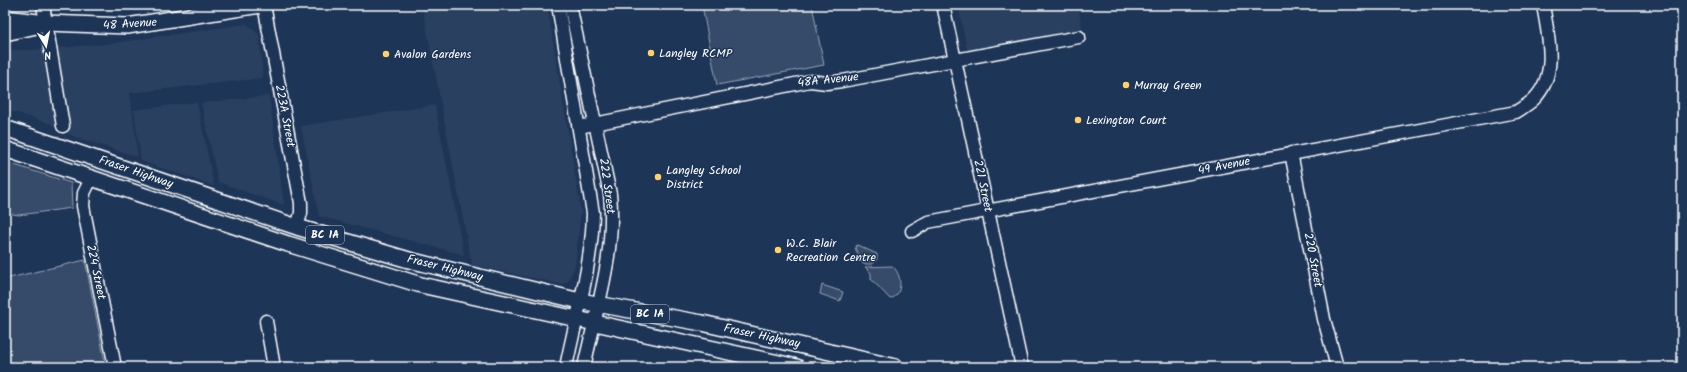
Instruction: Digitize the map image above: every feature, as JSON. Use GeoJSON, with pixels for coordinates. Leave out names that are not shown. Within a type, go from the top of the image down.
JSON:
{"type":"FeatureCollection","features":[{"type":"Feature","properties":{"kind":"main road","name":"48 Avenue"},"geometry":{"type":"LineString","coordinates":[[5,18],[46,23],[127,26],[261,5]]}},
{"type":"Feature","properties":{"kind":"main road","name":"48 Avenue"},"geometry":{"type":"LineString","coordinates":[[5,33],[46,23]]}},
{"type":"Feature","properties":{"kind":"main road","name":"Fraser Highway"},"geometry":{"type":"LineString","coordinates":[[5,128],[297,227],[409,260],[580,301],[710,324],[896,367]]}},
{"type":"Feature","properties":{"kind":"main road","name":"Fraser Highway"},"geometry":{"type":"LineString","coordinates":[[5,149],[92,177],[280,242],[423,285],[797,367]]}},
{"type":"Feature","properties":{"kind":"street"},"geometry":{"type":"LineString","coordinates":[[43,5],[63,126]]}},
{"type":"Feature","properties":{"kind":"street","name":"223A Street"},"geometry":{"type":"LineString","coordinates":[[264,5],[301,202],[301,213],[297,227]]}},
{"type":"Feature","properties":{"kind":"street","name":"222 Street"},"geometry":{"type":"LineString","coordinates":[[558,5],[592,213],[592,232],[580,301],[566,367]]}},
{"type":"Feature","properties":{"kind":"street","name":"222 Street"},"geometry":{"type":"LineString","coordinates":[[570,5],[596,124],[610,194],[612,214],[611,234],[584,367]]}},
{"type":"Feature","properties":{"kind":"street","name":"221 Street"},"geometry":{"type":"LineString","coordinates":[[943,5],[1022,367]]}},
{"type":"Feature","properties":{"kind":"street","name":"49 Avenue"},"geometry":{"type":"LineString","coordinates":[[912,231],[928,222],[988,210],[1516,112],[1534,99],[1548,77],[1550,52],[1543,5]]}},
{"type":"Feature","properties":{"kind":"street","name":"48A Avenue"},"geometry":{"type":"LineString","coordinates":[[579,127],[810,81],[827,83],[842,81],[1079,37]]}},
{"type":"Feature","properties":{"kind":"street","name":"220 Street"},"geometry":{"type":"LineString","coordinates":[[1292,153],[1324,319],[1337,367]]}},
{"type":"Feature","properties":{"kind":"street","name":"224 Street"},"geometry":{"type":"LineString","coordinates":[[92,177],[84,193],[83,206],[116,367]]}},
{"type":"Feature","properties":{"kind":"street"},"geometry":{"type":"LineString","coordinates":[[266,321],[274,367]]}},
{"type":"Feature","properties":{"kind":"shaded area"},"geometry":{"type":"Polygon","coordinates":[[[422,5],[547,5],[581,211],[575,267],[568,281],[561,284],[472,265],[422,5]]]}},
{"type":"Feature","properties":{"kind":"shaded area"},"geometry":{"type":"Polygon","coordinates":[[[702,5],[812,5],[824,65],[717,85],[702,5]]]}},
{"type":"Feature","properties":{"kind":"shaded area"},"geometry":{"type":"Polygon","coordinates":[[[958,5],[1078,5],[1083,33],[968,54],[958,5]]]}},
{"type":"Feature","properties":{"kind":"shaded area"},"geometry":{"type":"Polygon","coordinates":[[[247,24],[259,35],[263,78],[130,93],[138,157],[75,137],[46,122],[5,109],[5,50],[30,50],[106,44],[247,24]]]}},
{"type":"Feature","properties":{"kind":"shaded area"},"geometry":{"type":"Polygon","coordinates":[[[269,96],[284,205],[218,182],[201,103],[269,96]]]}},
{"type":"Feature","properties":{"kind":"shaded area"},"geometry":{"type":"Polygon","coordinates":[[[197,102],[214,186],[141,161],[134,110],[197,102]]]}},
{"type":"Feature","properties":{"kind":"shaded area"},"geometry":{"type":"Polygon","coordinates":[[[435,105],[464,255],[319,216],[301,126],[435,105]]]}},
{"type":"Feature","properties":{"kind":"shaded area"},"geometry":{"type":"Polygon","coordinates":[[[5,162],[71,183],[72,208],[19,215],[5,213],[5,162]]]}},
{"type":"Feature","properties":{"kind":"shaded area"},"geometry":{"type":"Polygon","coordinates":[[[857,245],[877,254],[877,259],[873,264],[863,264],[855,248],[857,245]]]}},
{"type":"Feature","properties":{"kind":"shaded area"},"geometry":{"type":"Polygon","coordinates":[[[85,260],[106,367],[5,367],[5,279],[85,260]]]}},
{"type":"Feature","properties":{"kind":"shaded area"},"geometry":{"type":"Polygon","coordinates":[[[892,266],[898,274],[900,284],[898,293],[895,297],[890,299],[871,279],[871,273],[865,267],[892,266]]]}},
{"type":"Feature","properties":{"kind":"shaded area"},"geometry":{"type":"Polygon","coordinates":[[[822,285],[843,292],[840,301],[820,294],[822,285]]]}},
{"type":"Feature","properties":{"kind":"place","name":"Langley RCMP"},"geometry":{"type":"Point","coordinates":[651,53]}},
{"type":"Feature","properties":{"kind":"place","name":"Avalon Gardens"},"geometry":{"type":"Point","coordinates":[386,54]}},
{"type":"Feature","properties":{"kind":"place","name":"Murray Green"},"geometry":{"type":"Point","coordinates":[1126,85]}},
{"type":"Feature","properties":{"kind":"place","name":"Lexington Court"},"geometry":{"type":"Point","coordinates":[1078,120]}},
{"type":"Feature","properties":{"kind":"place","name":"Langley School District"},"geometry":{"type":"Point","coordinates":[658,177]}},
{"type":"Feature","properties":{"kind":"place","name":"W.C. Blair Recreation Centre"},"geometry":{"type":"Point","coordinates":[778,250]}}]}
